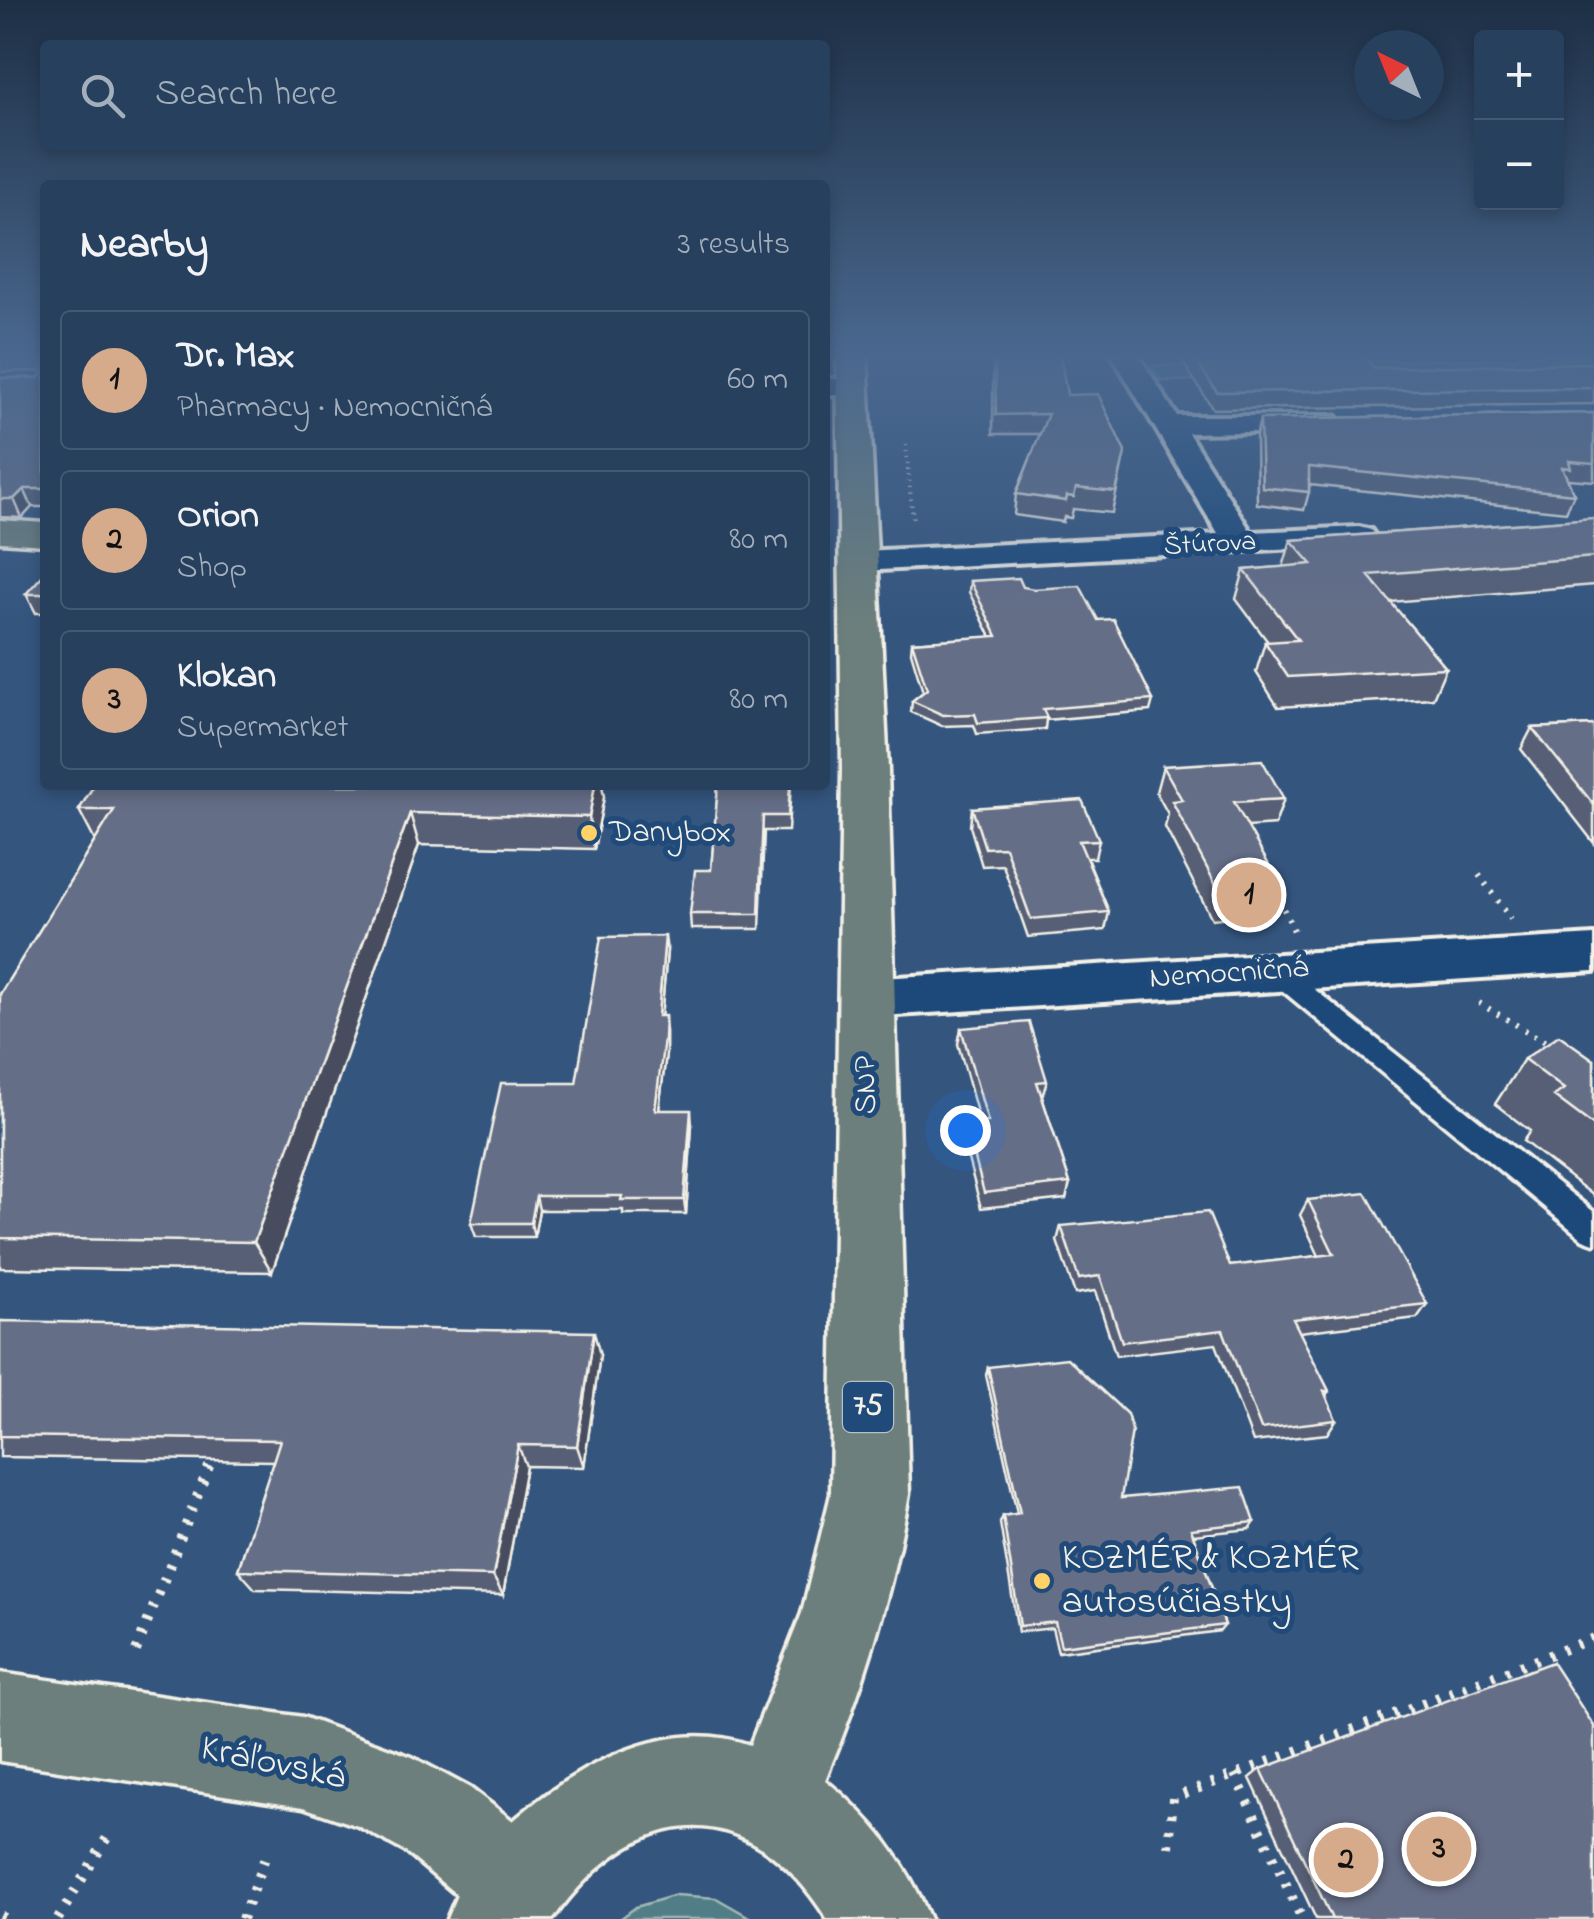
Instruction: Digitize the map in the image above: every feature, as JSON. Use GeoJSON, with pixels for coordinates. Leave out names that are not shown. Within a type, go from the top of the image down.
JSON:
{"type":"FeatureCollection","features":[{"type":"Feature","properties":{"kind":"main road","name":"SNP"},"geometry":{"type":"LineString","coordinates":[[772,1798],[817,1699],[839,1635],[859,1562],[870,1494],[864,998],[843,562],[843,445]]}},
{"type":"Feature","properties":{"kind":"main road"},"geometry":{"type":"LineString","coordinates":[[0,531],[40,534]]}},
{"type":"Feature","properties":{"kind":"main road","name":"Kráľovská"},"geometry":{"type":"LineString","coordinates":[[0,1717],[302,1762],[380,1788],[438,1820],[506,1901]]}},
{"type":"Feature","properties":{"kind":"main road"},"geometry":{"type":"LineString","coordinates":[[506,1901],[553,1841],[594,1810],[638,1790],[683,1782],[728,1784],[772,1798],[813,1826],[851,1866],[882,1919]]}},
{"type":"Feature","properties":{"kind":"street"},"geometry":{"type":"LineString","coordinates":[[1183,445],[1241,542]]}},
{"type":"Feature","properties":{"kind":"street","name":"Štúrova"},"geometry":{"type":"LineString","coordinates":[[843,562],[1398,535]]}},
{"type":"Feature","properties":{"kind":"street","name":"Nemocničná"},"geometry":{"type":"LineString","coordinates":[[864,998],[1594,953]]}},
{"type":"Feature","properties":{"kind":"lane"},"geometry":{"type":"LineString","coordinates":[[1293,970],[1594,1230]]}},
{"type":"Feature","properties":{"kind":"path"},"geometry":{"type":"LineString","coordinates":[[906,445],[913,520]]}},
{"type":"Feature","properties":{"kind":"path"},"geometry":{"type":"LineString","coordinates":[[1272,885],[1293,970]]}},
{"type":"Feature","properties":{"kind":"path"},"geometry":{"type":"LineString","coordinates":[[1436,962],[1450,987],[1562,1052]]}},
{"type":"Feature","properties":{"kind":"path"},"geometry":{"type":"LineString","coordinates":[[136,1651],[212,1459]]}},
{"type":"Feature","properties":{"kind":"path"},"geometry":{"type":"LineString","coordinates":[[1170,1848],[1173,1798],[1594,1638]]}},
{"type":"Feature","properties":{"kind":"path"},"geometry":{"type":"LineString","coordinates":[[1534,1660],[1544,1676]]}},
{"type":"Feature","properties":{"kind":"path"},"geometry":{"type":"LineString","coordinates":[[1235,1774],[1302,1919]]}},
{"type":"Feature","properties":{"kind":"path"},"geometry":{"type":"LineString","coordinates":[[58,1919],[111,1831]]}},
{"type":"Feature","properties":{"kind":"path"},"geometry":{"type":"LineString","coordinates":[[242,1919],[266,1855]]}},
{"type":"Feature","properties":{"kind":"green space"},"geometry":{"type":"Polygon","coordinates":[[[676,1895],[716,1898],[753,1919],[620,1919],[636,1907],[676,1895]]]}},
{"type":"Feature","properties":{"kind":"building"},"geometry":{"type":"Polygon","coordinates":[[[0,445],[40,445],[40,489],[24,489],[14,499],[0,499],[0,445]]]}},
{"type":"Feature","properties":{"kind":"building"},"geometry":{"type":"Polygon","coordinates":[[[1036,445],[1122,445],[1125,452],[1116,492],[1076,488],[1074,497],[1067,496],[1066,501],[1016,494],[1036,445]]]}},
{"type":"Feature","properties":{"kind":"building"},"geometry":{"type":"Polygon","coordinates":[[[1261,445],[1594,445],[1594,463],[1569,461],[1571,468],[1562,467],[1574,494],[1309,467],[1309,492],[1262,487],[1261,445]]]}},
{"type":"Feature","properties":{"kind":"building"},"geometry":{"type":"Polygon","coordinates":[[[1594,518],[1594,557],[1368,575],[1446,668],[1288,677],[1265,642],[1298,640],[1244,570],[1312,564],[1291,540],[1594,518]]]}},
{"type":"Feature","properties":{"kind":"building"},"geometry":{"type":"Polygon","coordinates":[[[1019,578],[1023,587],[1034,589],[1080,586],[1098,620],[1113,619],[1153,700],[1043,709],[1047,718],[978,723],[975,714],[943,715],[912,701],[927,689],[912,642],[997,636],[970,581],[1019,578]]]}},
{"type":"Feature","properties":{"kind":"building"},"geometry":{"type":"Polygon","coordinates":[[[40,579],[40,594],[26,594],[40,579]]]}},
{"type":"Feature","properties":{"kind":"building"},"geometry":{"type":"Polygon","coordinates":[[[1594,725],[1594,805],[1532,728],[1594,725]]]}},
{"type":"Feature","properties":{"kind":"building"},"geometry":{"type":"Polygon","coordinates":[[[1262,760],[1284,799],[1234,802],[1281,887],[1220,893],[1172,801],[1182,800],[1163,766],[1262,760]]]}},
{"type":"Feature","properties":{"kind":"building"},"geometry":{"type":"Polygon","coordinates":[[[91,790],[594,790],[589,817],[410,813],[254,1242],[0,1238],[0,994],[114,810],[79,810],[91,790]]]}},
{"type":"Feature","properties":{"kind":"building"},"geometry":{"type":"Polygon","coordinates":[[[718,790],[790,790],[788,816],[763,816],[759,914],[690,914],[695,870],[711,870],[718,790]]]}},
{"type":"Feature","properties":{"kind":"building"},"geometry":{"type":"Polygon","coordinates":[[[1082,800],[1099,840],[1079,841],[1109,912],[1031,919],[1005,847],[985,848],[972,808],[1082,800]]]}},
{"type":"Feature","properties":{"kind":"building"},"geometry":{"type":"Polygon","coordinates":[[[665,936],[658,1016],[665,1016],[664,1039],[655,1110],[691,1110],[684,1200],[536,1196],[531,1223],[471,1223],[501,1083],[576,1083],[601,937],[665,936]]]}},
{"type":"Feature","properties":{"kind":"building"},"geometry":{"type":"Polygon","coordinates":[[[1029,1022],[1047,1081],[1037,1082],[1070,1183],[984,1193],[966,1124],[988,1122],[961,1028],[1029,1022]]]}},
{"type":"Feature","properties":{"kind":"building"},"geometry":{"type":"Polygon","coordinates":[[[1559,1035],[1594,1060],[1594,1126],[1554,1096],[1564,1089],[1524,1059],[1559,1035]]]}},
{"type":"Feature","properties":{"kind":"building"},"geometry":{"type":"Polygon","coordinates":[[[1366,1193],[1427,1304],[1293,1319],[1329,1391],[1324,1391],[1336,1420],[1261,1429],[1223,1330],[1122,1342],[1100,1276],[1079,1279],[1061,1226],[1208,1212],[1230,1266],[1334,1254],[1308,1200],[1366,1193]]]}},
{"type":"Feature","properties":{"kind":"building"},"geometry":{"type":"Polygon","coordinates":[[[0,1321],[594,1332],[577,1446],[518,1445],[493,1576],[238,1570],[280,1440],[0,1436],[0,1321]]]}},
{"type":"Feature","properties":{"kind":"building"},"geometry":{"type":"Polygon","coordinates":[[[1067,1358],[1127,1414],[1132,1431],[1121,1498],[1243,1487],[1255,1522],[1191,1529],[1225,1625],[1061,1646],[1055,1622],[1020,1626],[1003,1516],[1020,1513],[988,1367],[1067,1358]]]}},
{"type":"Feature","properties":{"kind":"building"},"geometry":{"type":"Polygon","coordinates":[[[1552,1662],[1594,1726],[1594,1919],[1332,1919],[1261,1769],[1552,1662]]]}},
{"type":"Feature","properties":{"kind":"place","name":"Danybox"},"geometry":{"type":"Point","coordinates":[589,833]}},
{"type":"Feature","properties":{"kind":"place","name":"Dr. Max"},"geometry":{"type":"Point","coordinates":[1249,895]}},
{"type":"Feature","properties":{"kind":"place","name":"KOZMÉR & KOZMÉR autosúčiastky"},"geometry":{"type":"Point","coordinates":[1042,1581]}},
{"type":"Feature","properties":{"kind":"place","name":"Klokan"},"geometry":{"type":"Point","coordinates":[1439,1849]}},
{"type":"Feature","properties":{"kind":"place","name":"Orion"},"geometry":{"type":"Point","coordinates":[1346,1860]}}]}
